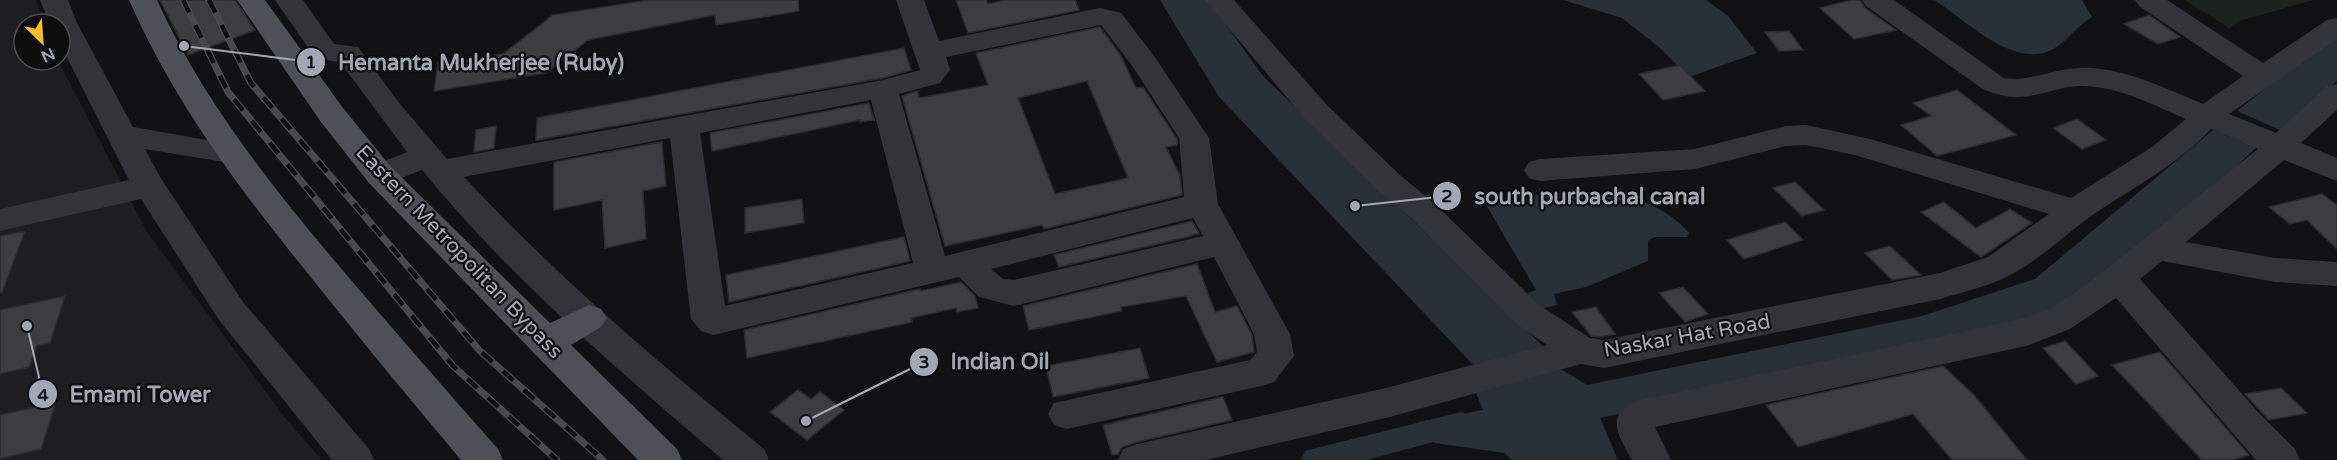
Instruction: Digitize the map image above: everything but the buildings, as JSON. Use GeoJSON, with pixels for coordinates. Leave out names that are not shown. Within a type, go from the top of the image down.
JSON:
{"type":"FeatureCollection","features":[{"type":"Feature","properties":{"kind":"main road"},"geometry":{"type":"LineString","coordinates":[[143,0],[157,34],[230,153],[346,297],[484,460]]}},
{"type":"Feature","properties":{"kind":"main road","name":"Eastern Metropolitan Bypass"},"geometry":{"type":"LineString","coordinates":[[251,0],[332,115],[380,175],[663,460]]}},
{"type":"Feature","properties":{"kind":"main road"},"geometry":{"type":"LineString","coordinates":[[546,342],[589,318]]}},
{"type":"Feature","properties":{"kind":"street"},"geometry":{"type":"LineString","coordinates":[[54,0],[107,108],[125,136],[149,186],[231,311],[355,460]]}},
{"type":"Feature","properties":{"kind":"street"},"geometry":{"type":"LineString","coordinates":[[289,0],[326,53],[348,53],[433,164],[543,277],[750,460]]}},
{"type":"Feature","properties":{"kind":"street"},"geometry":{"type":"LineString","coordinates":[[380,175],[433,164],[684,126],[883,89],[930,77],[936,70],[910,0]]}},
{"type":"Feature","properties":{"kind":"street","name":"Naskar Hat Road"},"geometry":{"type":"LineString","coordinates":[[1219,0],[1264,55],[1358,153],[1423,211],[1527,314],[1581,350],[1604,354],[1940,286],[1984,274],[2009,261],[2076,211],[2169,149],[2196,128],[2215,118],[2264,77],[2337,26]]}},
{"type":"Feature","properties":{"kind":"street"},"geometry":{"type":"LineString","coordinates":[[1876,0],[1994,84],[2010,90],[2066,78],[2102,78],[2136,87],[2337,170]]}},
{"type":"Feature","properties":{"kind":"street"},"geometry":{"type":"LineString","coordinates":[[2149,0],[2264,77]]}},
{"type":"Feature","properties":{"kind":"street"},"geometry":{"type":"LineString","coordinates":[[930,52],[1100,16],[1111,19],[1144,62],[1194,138],[1196,182],[1202,204],[1272,334],[1276,356],[1260,372],[1067,414]]}},
{"type":"Feature","properties":{"kind":"street"},"geometry":{"type":"LineString","coordinates":[[883,89],[932,271]]}},
{"type":"Feature","properties":{"kind":"street"},"geometry":{"type":"LineString","coordinates":[[1652,460],[1636,432],[1635,420],[1645,414],[2026,332],[2058,320],[2078,308],[2261,164],[2273,142],[2337,93]]}},
{"type":"Feature","properties":{"kind":"street"},"geometry":{"type":"LineString","coordinates":[[684,126],[709,319],[713,322],[966,263],[1202,204]]}},
{"type":"Feature","properties":{"kind":"street"},"geometry":{"type":"LineString","coordinates":[[1540,170],[1695,159],[1785,136],[1806,135],[1859,146],[2076,211]]}},
{"type":"Feature","properties":{"kind":"street"},"geometry":{"type":"LineString","coordinates":[[125,136],[230,153]]}},
{"type":"Feature","properties":{"kind":"street"},"geometry":{"type":"LineString","coordinates":[[0,220],[149,186]]}},
{"type":"Feature","properties":{"kind":"street"},"geometry":{"type":"LineString","coordinates":[[966,263],[979,275],[986,287],[1000,293],[1014,293],[1224,243]]}},
{"type":"Feature","properties":{"kind":"street"},"geometry":{"type":"LineString","coordinates":[[2154,248],[2275,270],[2337,274]]}},
{"type":"Feature","properties":{"kind":"street"},"geometry":{"type":"LineString","coordinates":[[2117,276],[2246,424],[2281,460]]}},
{"type":"Feature","properties":{"kind":"street"},"geometry":{"type":"LineString","coordinates":[[1137,460],[1390,402],[1485,374],[1581,350]]}},
{"type":"Feature","properties":{"kind":"shaded area"},"geometry":{"type":"Polygon","coordinates":[[[0,0],[36,0],[40,12],[12,12],[12,72],[64,72],[147,232],[286,419],[322,460],[0,460],[0,0]]]}},
{"type":"Feature","properties":{"kind":"shaded area"},"geometry":{"type":"Polygon","coordinates":[[[1160,0],[1208,0],[1263,76],[1550,353],[1478,370],[1219,97],[1160,0]]]}},
{"type":"Feature","properties":{"kind":"shaded area"},"geometry":{"type":"Polygon","coordinates":[[[1563,0],[1706,0],[1728,16],[1757,53],[1689,77],[1660,48],[1622,18],[1563,0]]]}},
{"type":"Feature","properties":{"kind":"shaded area"},"geometry":{"type":"Polygon","coordinates":[[[1934,0],[2082,0],[2092,17],[2055,48],[2034,54],[2019,52],[1988,39],[1934,0]]]}},
{"type":"Feature","properties":{"kind":"shaded area"},"geometry":{"type":"Polygon","coordinates":[[[2185,0],[2314,0],[2239,21],[2229,28],[2185,0]]]}},
{"type":"Feature","properties":{"kind":"shaded area"},"geometry":{"type":"Polygon","coordinates":[[[2337,32],[2337,81],[2280,130],[2237,111],[2337,32]]]}},
{"type":"Feature","properties":{"kind":"shaded area"},"geometry":{"type":"Polygon","coordinates":[[[2213,130],[2256,148],[2094,299],[2027,328],[1600,418],[1618,460],[1512,460],[1504,453],[1435,443],[1418,422],[1483,410],[1474,388],[1558,367],[1587,385],[1922,316],[2035,279],[2213,130]]]}},
{"type":"Feature","properties":{"kind":"shaded area"},"geometry":{"type":"Polygon","coordinates":[[[1575,192],[1622,196],[1651,205],[1665,212],[1689,233],[1687,237],[1654,237],[1648,241],[1648,261],[1586,287],[1554,294],[1557,305],[1527,312],[1518,297],[1536,290],[1485,203],[1492,199],[1575,192]]]}},
{"type":"Feature","properties":{"kind":"waterway"},"geometry":{"type":"LineString","coordinates":[[1316,460],[1461,424]]}},
{"type":"Feature","properties":{"kind":"railway"},"geometry":{"type":"LineString","coordinates":[[183,0],[228,92],[453,366],[557,460]]}},
{"type":"Feature","properties":{"kind":"railway"},"geometry":{"type":"LineString","coordinates":[[209,0],[251,83],[479,350],[603,460]]}},
{"type":"Feature","properties":{"kind":"place","name":"Hemanta Mukherjee (Ruby)"},"geometry":{"type":"Point","coordinates":[184,46]}},
{"type":"Feature","properties":{"kind":"place","name":"south purbachal canal"},"geometry":{"type":"Point","coordinates":[1355,206]}},
{"type":"Feature","properties":{"kind":"place","name":"Emami Tower"},"geometry":{"type":"Point","coordinates":[27,326]}},
{"type":"Feature","properties":{"kind":"place","name":"Indian Oil"},"geometry":{"type":"Point","coordinates":[806,421]}}]}
